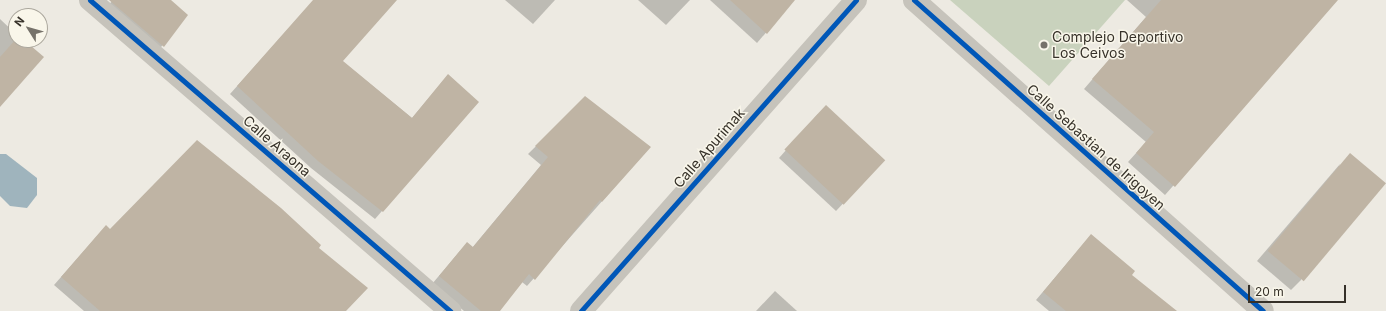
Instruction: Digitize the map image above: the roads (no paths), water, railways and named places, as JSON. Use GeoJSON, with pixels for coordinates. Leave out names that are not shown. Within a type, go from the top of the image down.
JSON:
{"type":"FeatureCollection","features":[{"type":"Feature","properties":{"kind":"street","name":"Calle Araona"},"geometry":{"type":"LineString","coordinates":[[90,0],[450,311]]}},
{"type":"Feature","properties":{"kind":"street","name":"Calle Apurimak"},"geometry":{"type":"LineString","coordinates":[[581,311],[856,0]]}},
{"type":"Feature","properties":{"kind":"street","name":"Calle Sebastian de Irigoyen"},"geometry":{"type":"LineString","coordinates":[[914,0],[1263,311]]}},
{"type":"Feature","properties":{"kind":"water"},"geometry":{"type":"Polygon","coordinates":[[[0,154],[6,154],[37,178],[37,195],[27,208],[10,206],[0,196],[0,154]]]}},
{"type":"Feature","properties":{"kind":"place","name":"Complejo Deportivo Los Ceivos"},"geometry":{"type":"Point","coordinates":[1044,45]}}]}
